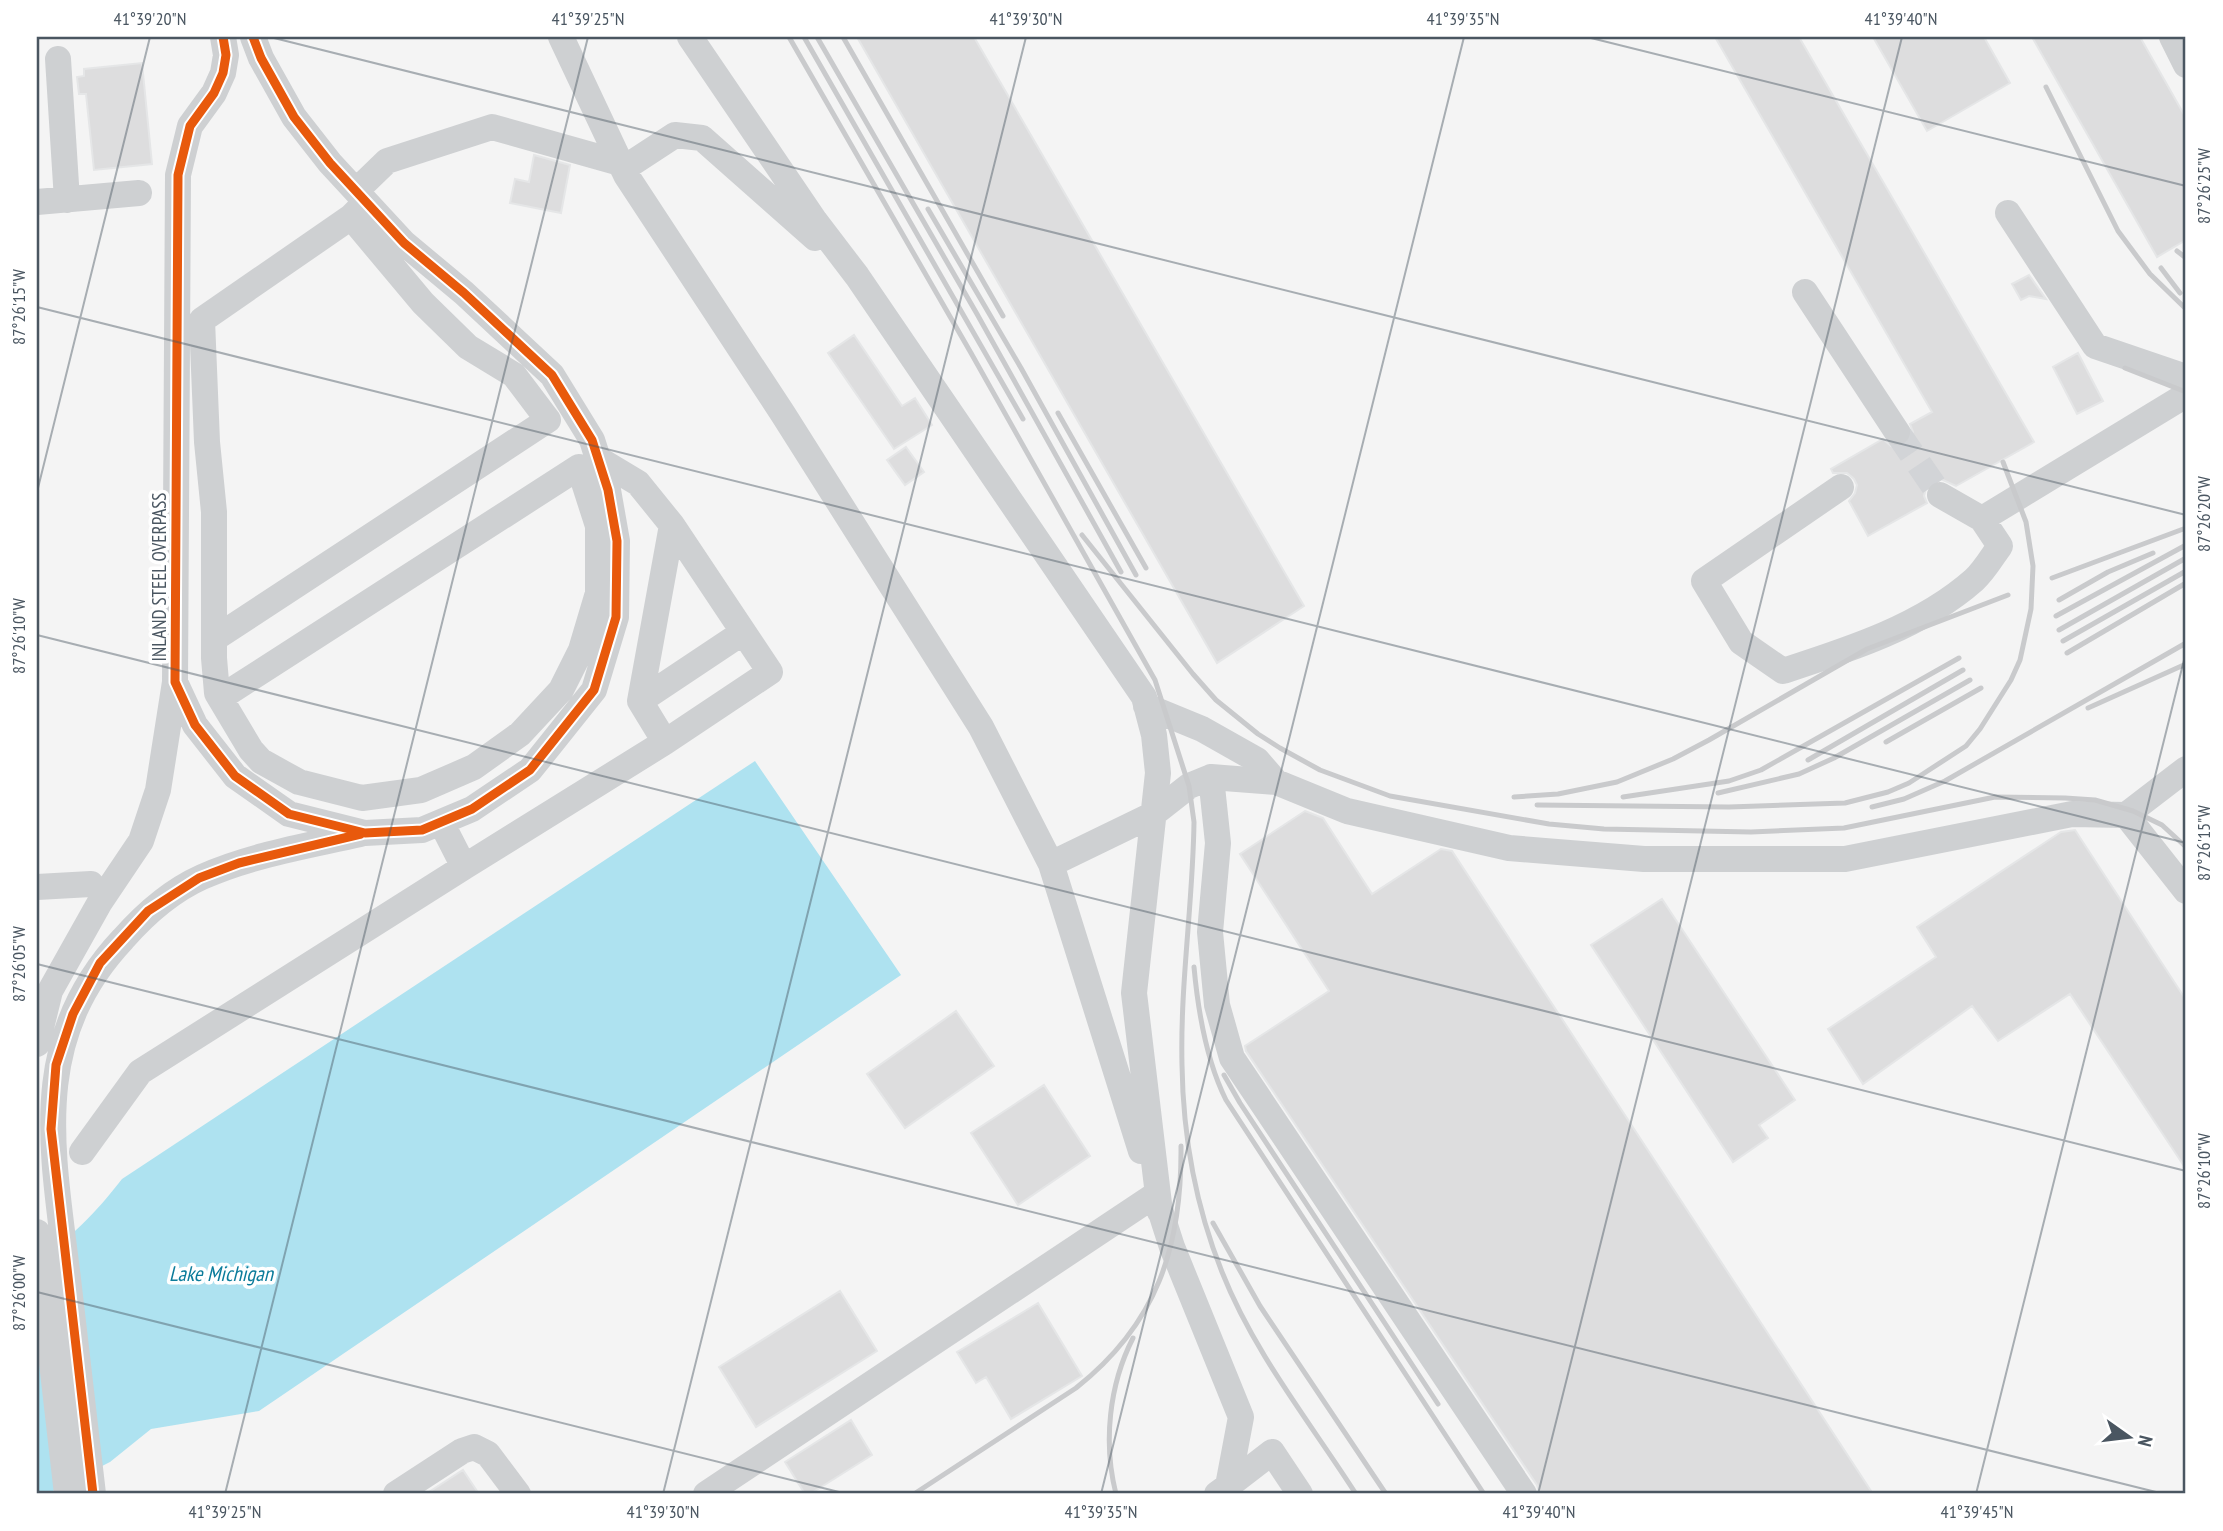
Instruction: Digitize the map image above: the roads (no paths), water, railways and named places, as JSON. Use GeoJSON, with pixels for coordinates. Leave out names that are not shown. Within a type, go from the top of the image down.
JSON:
{"type":"FeatureCollection","features":[{"type":"Feature","properties":{"kind":"street","name":"INLAND STEEL OVERPASS"},"geometry":{"type":"LineString","coordinates":[[37,1044],[50,991],[100,902],[141,841],[159,790],[175,682],[178,175],[190,127],[214,93],[223,73],[226,55],[223,37]]}},
{"type":"Feature","properties":{"kind":"street","name":"INLAND STEEL OVERPASS"},"geometry":{"type":"LineString","coordinates":[[175,682],[195,725],[235,776],[289,814],[365,833],[422,830],[472,809],[530,770],[594,690],[616,617],[617,541],[608,490],[592,440],[552,375],[464,293],[357,204],[330,163],[294,117],[261,58],[253,37]]}},
{"type":"Feature","properties":{"kind":"street"},"geometry":{"type":"LineString","coordinates":[[561,37],[622,166],[981,727],[1051,864],[1172,1247],[1241,1417],[1223,1490]]}},
{"type":"Feature","properties":{"kind":"street"},"geometry":{"type":"LineString","coordinates":[[690,37],[815,221],[857,276],[1144,697],[1154,735],[1157,774],[1134,993],[1158,1203]]}},
{"type":"Feature","properties":{"kind":"street"},"geometry":{"type":"LineString","coordinates":[[2172,37],[2186,65]]}},
{"type":"Feature","properties":{"kind":"street"},"geometry":{"type":"LineString","coordinates":[[58,59],[67,200]]}},
{"type":"Feature","properties":{"kind":"street"},"geometry":{"type":"LineString","coordinates":[[220,698],[579,467],[598,526],[598,593],[581,650],[561,690],[520,734],[474,767],[421,790],[362,797],[299,782],[261,761],[251,750],[217,693],[214,639],[214,512],[202,320],[357,204],[387,161],[492,127],[622,166],[675,135],[702,138],[857,276]]}},
{"type":"Feature","properties":{"kind":"street"},"geometry":{"type":"LineString","coordinates":[[37,202],[139,193]]}},
{"type":"Feature","properties":{"kind":"street"},"geometry":{"type":"LineString","coordinates":[[214,639],[548,420],[514,375],[468,347],[423,303],[357,204]]}},
{"type":"Feature","properties":{"kind":"street"},"geometry":{"type":"LineString","coordinates":[[2008,213],[2095,346],[2186,377]]}},
{"type":"Feature","properties":{"kind":"street"},"geometry":{"type":"LineString","coordinates":[[1805,292],[1897,432]]}},
{"type":"Feature","properties":{"kind":"street"},"geometry":{"type":"LineString","coordinates":[[177,389],[204,384]]}},
{"type":"Feature","properties":{"kind":"street"},"geometry":{"type":"LineString","coordinates":[[1982,519],[2186,395]]}},
{"type":"Feature","properties":{"kind":"street"},"geometry":{"type":"LineString","coordinates":[[82,1152],[140,1072],[665,742],[770,672],[672,524],[638,483],[598,459]]}},
{"type":"Feature","properties":{"kind":"street"},"geometry":{"type":"LineString","coordinates":[[1841,487],[1704,581],[1741,642],[1783,671],[1834,654],[1923,616],[1975,580],[2000,546],[1982,519],[1940,495]]}},
{"type":"Feature","properties":{"kind":"street"},"geometry":{"type":"LineString","coordinates":[[665,742],[640,701],[672,524]]}},
{"type":"Feature","properties":{"kind":"street"},"geometry":{"type":"LineString","coordinates":[[640,701],[742,633]]}},
{"type":"Feature","properties":{"kind":"street"},"geometry":{"type":"LineString","coordinates":[[1146,706],[1202,729],[1257,760],[1276,782]]}},
{"type":"Feature","properties":{"kind":"street"},"geometry":{"type":"LineString","coordinates":[[1051,864],[1152,815],[1189,786],[1211,777],[1276,782],[1347,811],[1509,848],[1644,859],[1845,859],[2072,814],[2126,815],[2186,769]]}},
{"type":"Feature","properties":{"kind":"street"},"geometry":{"type":"LineString","coordinates":[[1211,777],[1218,843],[1210,932],[1217,1005],[1232,1058],[1524,1494]]}},
{"type":"Feature","properties":{"kind":"street"},"geometry":{"type":"LineString","coordinates":[[2126,815],[2186,891]]}},
{"type":"Feature","properties":{"kind":"street"},"geometry":{"type":"LineString","coordinates":[[441,822],[464,867]]}},
{"type":"Feature","properties":{"kind":"street"},"geometry":{"type":"LineString","coordinates":[[93,1494],[51,1129],[56,1065],[73,1014],[100,963],[148,911],[199,878],[239,863],[365,833]]}},
{"type":"Feature","properties":{"kind":"street"},"geometry":{"type":"LineString","coordinates":[[37,887],[91,884]]}},
{"type":"Feature","properties":{"kind":"street"},"geometry":{"type":"LineString","coordinates":[[706,1494],[1158,1203]]}},
{"type":"Feature","properties":{"kind":"street"},"geometry":{"type":"LineString","coordinates":[[37,1232],[67,1494]]}},
{"type":"Feature","properties":{"kind":"street"},"geometry":{"type":"LineString","coordinates":[[396,1494],[462,1451],[474,1447],[488,1454],[518,1494]]}},
{"type":"Feature","properties":{"kind":"street"},"geometry":{"type":"LineString","coordinates":[[1223,1490],[1272,1452],[1300,1494]]}},
{"type":"Feature","properties":{"kind":"water","name":"Lake Michigan"},"geometry":{"type":"Polygon","coordinates":[[[755,761],[901,975],[259,1411],[151,1429],[110,1462],[47,1494],[37,1494],[37,1263],[82,1224],[122,1179],[755,761]]]}},
{"type":"Feature","properties":{"kind":"tunnel"},"geometry":{"type":"LineString","coordinates":[[1897,432],[1940,495]]}},
{"type":"Feature","properties":{"kind":"railway"},"geometry":{"type":"LineString","coordinates":[[789,37],[1155,680],[1189,786],[1194,822],[1182,1065],[1188,1145],[1198,1197],[1222,1272],[1250,1331],[1356,1494]]}},
{"type":"Feature","properties":{"kind":"railway"},"geometry":{"type":"LineString","coordinates":[[804,37],[1023,419]]}},
{"type":"Feature","properties":{"kind":"railway"},"geometry":{"type":"LineString","coordinates":[[817,37],[977,314],[1121,572]]}},
{"type":"Feature","properties":{"kind":"railway"},"geometry":{"type":"LineString","coordinates":[[843,37],[1003,316]]}},
{"type":"Feature","properties":{"kind":"railway"},"geometry":{"type":"LineString","coordinates":[[2046,87],[2118,231],[2150,274],[2186,309]]}},
{"type":"Feature","properties":{"kind":"railway"},"geometry":{"type":"LineString","coordinates":[[928,209],[1021,368],[1136,575]]}},
{"type":"Feature","properties":{"kind":"railway"},"geometry":{"type":"LineString","coordinates":[[2177,251],[2186,258]]}},
{"type":"Feature","properties":{"kind":"railway"},"geometry":{"type":"LineString","coordinates":[[2161,268],[2180,293]]}},
{"type":"Feature","properties":{"kind":"railway"},"geometry":{"type":"LineString","coordinates":[[2125,368],[2186,392]]}},
{"type":"Feature","properties":{"kind":"railway"},"geometry":{"type":"LineString","coordinates":[[1058,413],[1146,568]]}},
{"type":"Feature","properties":{"kind":"railway"},"geometry":{"type":"LineString","coordinates":[[1537,805],[1729,807],[1845,803],[1888,792],[1909,783],[1966,746],[2011,680],[2020,660],[2031,609],[2033,566],[2026,522],[2003,462]]}},
{"type":"Feature","properties":{"kind":"railway"},"geometry":{"type":"LineString","coordinates":[[2052,578],[2186,528]]}},
{"type":"Feature","properties":{"kind":"railway"},"geometry":{"type":"LineString","coordinates":[[1082,535],[1216,700],[1280,748],[1320,770],[1390,796],[1549,824],[1604,829],[1751,832],[1844,828],[1995,797],[2065,798],[2095,800],[2133,811],[2162,825],[2186,847]]}},
{"type":"Feature","properties":{"kind":"railway"},"geometry":{"type":"LineString","coordinates":[[2056,616],[2186,545]]}},
{"type":"Feature","properties":{"kind":"railway"},"geometry":{"type":"LineString","coordinates":[[2059,600],[2108,572],[2153,553]]}},
{"type":"Feature","properties":{"kind":"railway"},"geometry":{"type":"LineString","coordinates":[[2059,630],[2186,558]]}},
{"type":"Feature","properties":{"kind":"railway"},"geometry":{"type":"LineString","coordinates":[[2063,641],[2186,571]]}},
{"type":"Feature","properties":{"kind":"railway"},"geometry":{"type":"LineString","coordinates":[[2067,653],[2186,583]]}},
{"type":"Feature","properties":{"kind":"railway"},"geometry":{"type":"LineString","coordinates":[[1514,797],[1558,794],[1617,782],[1673,759],[1709,740],[1867,649],[2008,595]]}},
{"type":"Feature","properties":{"kind":"railway"},"geometry":{"type":"LineString","coordinates":[[1872,807],[1904,799],[1945,781],[2186,643]]}},
{"type":"Feature","properties":{"kind":"railway"},"geometry":{"type":"LineString","coordinates":[[1623,797],[1729,781],[1761,770],[1959,658]]}},
{"type":"Feature","properties":{"kind":"railway"},"geometry":{"type":"LineString","coordinates":[[2088,708],[2186,664]]}},
{"type":"Feature","properties":{"kind":"railway"},"geometry":{"type":"LineString","coordinates":[[1808,760],[1963,670]]}},
{"type":"Feature","properties":{"kind":"railway"},"geometry":{"type":"LineString","coordinates":[[1718,793],[1799,774],[1834,758],[1970,680]]}},
{"type":"Feature","properties":{"kind":"railway"},"geometry":{"type":"LineString","coordinates":[[1886,742],[1981,688]]}},
{"type":"Feature","properties":{"kind":"railway"},"geometry":{"type":"LineString","coordinates":[[1194,967],[1204,1035],[1213,1069],[1226,1100],[1484,1494]]}},
{"type":"Feature","properties":{"kind":"railway"},"geometry":{"type":"LineString","coordinates":[[1224,1075],[1438,1404]]}},
{"type":"Feature","properties":{"kind":"railway"},"geometry":{"type":"LineString","coordinates":[[914,1494],[1076,1388],[1104,1363],[1127,1337],[1145,1310],[1170,1250],[1180,1183],[1181,1146]]}},
{"type":"Feature","properties":{"kind":"railway"},"geometry":{"type":"LineString","coordinates":[[1213,1223],[1260,1306],[1386,1494]]}},
{"type":"Feature","properties":{"kind":"railway"},"geometry":{"type":"LineString","coordinates":[[1116,1494],[1110,1455],[1111,1414],[1118,1375],[1133,1338]]}}]}
